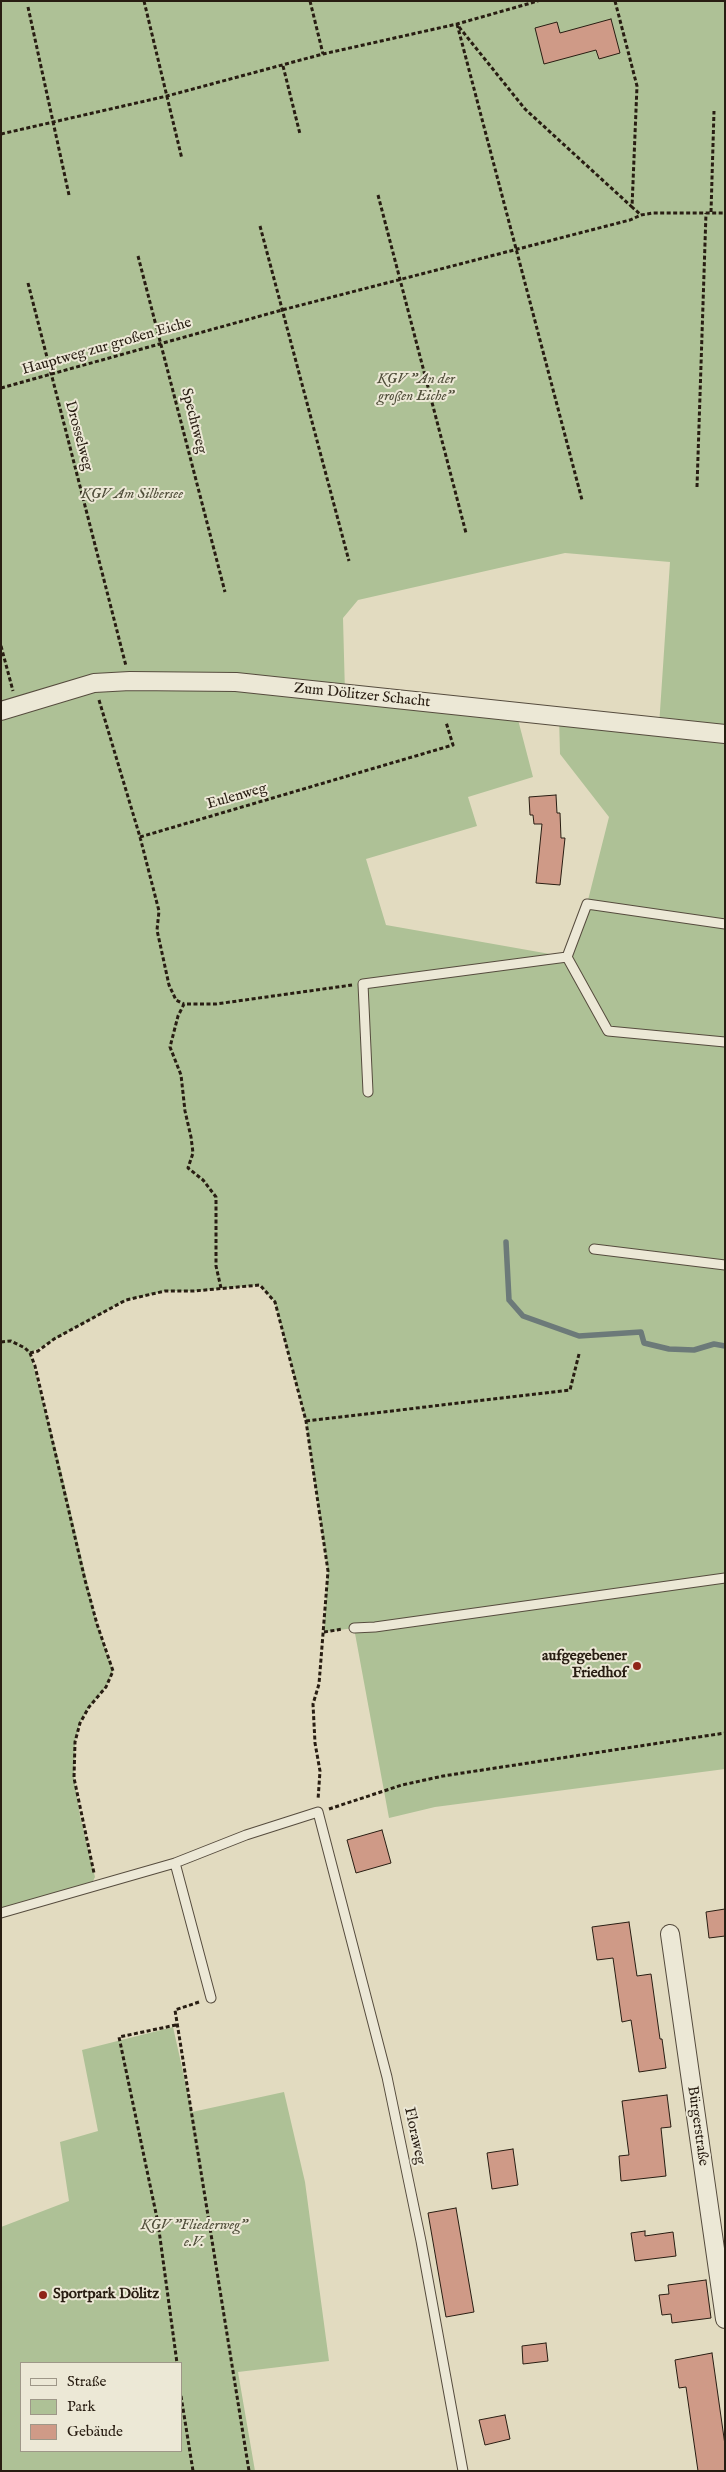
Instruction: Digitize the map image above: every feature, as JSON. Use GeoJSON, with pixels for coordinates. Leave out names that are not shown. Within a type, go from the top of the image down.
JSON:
{"type":"FeatureCollection","features":[{"type":"Feature","properties":{"kind":"street","name":"Zum Dölitzer Schacht"},"geometry":{"type":"LineString","coordinates":[[9,708],[94,683],[130,681],[236,682],[725,734]]}},
{"type":"Feature","properties":{"kind":"street","name":"Bürgerstraße"},"geometry":{"type":"LineString","coordinates":[[670,1934],[725,2318]]}},
{"type":"Feature","properties":{"kind":"lane"},"geometry":{"type":"LineString","coordinates":[[725,924],[587,904],[567,957],[608,1031],[725,1042]]}},
{"type":"Feature","properties":{"kind":"lane"},"geometry":{"type":"LineString","coordinates":[[368,1092],[363,984],[567,957]]}},
{"type":"Feature","properties":{"kind":"lane"},"geometry":{"type":"LineString","coordinates":[[594,1249],[725,1265]]}},
{"type":"Feature","properties":{"kind":"lane"},"geometry":{"type":"LineString","coordinates":[[354,1628],[375,1627],[725,1578]]}},
{"type":"Feature","properties":{"kind":"lane"},"geometry":{"type":"LineString","coordinates":[[1,1913],[90,1889],[174,1863],[246,1835],[318,1812]]}},
{"type":"Feature","properties":{"kind":"lane","name":"Floraweg"},"geometry":{"type":"LineString","coordinates":[[318,1812],[387,2077],[421,2241],[463,2471]]}},
{"type":"Feature","properties":{"kind":"lane"},"geometry":{"type":"LineString","coordinates":[[174,1863],[211,1998]]}},
{"type":"Feature","properties":{"kind":"path"},"geometry":{"type":"LineString","coordinates":[[144,1],[182,159]]}},
{"type":"Feature","properties":{"kind":"path"},"geometry":{"type":"LineString","coordinates":[[310,1],[323,54]]}},
{"type":"Feature","properties":{"kind":"path"},"geometry":{"type":"LineString","coordinates":[[1,134],[167,96],[323,54],[457,24],[538,1]]}},
{"type":"Feature","properties":{"kind":"path"},"geometry":{"type":"LineString","coordinates":[[616,1],[637,86],[632,206]]}},
{"type":"Feature","properties":{"kind":"path"},"geometry":{"type":"LineString","coordinates":[[28,7],[70,195]]}},
{"type":"Feature","properties":{"kind":"path"},"geometry":{"type":"LineString","coordinates":[[457,24],[525,109],[641,215]]}},
{"type":"Feature","properties":{"kind":"path"},"geometry":{"type":"LineString","coordinates":[[457,24],[582,500]]}},
{"type":"Feature","properties":{"kind":"path"},"geometry":{"type":"LineString","coordinates":[[283,66],[300,134]]}},
{"type":"Feature","properties":{"kind":"path"},"geometry":{"type":"LineString","coordinates":[[711,212],[714,111]]}},
{"type":"Feature","properties":{"kind":"path"},"geometry":{"type":"LineString","coordinates":[[378,195],[466,533]]}},
{"type":"Feature","properties":{"kind":"path","name":"Hauptweg zur großen Eiche"},"geometry":{"type":"LineString","coordinates":[[1,388],[282,310],[630,220],[641,215],[653,213],[725,213]]}},
{"type":"Feature","properties":{"kind":"path"},"geometry":{"type":"LineString","coordinates":[[697,487],[706,213]]}},
{"type":"Feature","properties":{"kind":"path"},"geometry":{"type":"LineString","coordinates":[[260,226],[348,561]]}},
{"type":"Feature","properties":{"kind":"path","name":"Spechtweg"},"geometry":{"type":"LineString","coordinates":[[138,256],[225,592]]}},
{"type":"Feature","properties":{"kind":"path","name":"Drosselweg"},"geometry":{"type":"LineString","coordinates":[[28,284],[130,681]]}},
{"type":"Feature","properties":{"kind":"path"},"geometry":{"type":"LineString","coordinates":[[1,646],[9,708]]}},
{"type":"Feature","properties":{"kind":"path"},"geometry":{"type":"LineString","coordinates":[[94,683],[140,837],[159,911],[157,930],[160,951],[169,985],[176,1000],[184,1004],[216,1004],[310,989],[363,984]]}},
{"type":"Feature","properties":{"kind":"path","name":"Eulenweg"},"geometry":{"type":"LineString","coordinates":[[140,837],[453,745],[441,704]]}},
{"type":"Feature","properties":{"kind":"path"},"geometry":{"type":"LineString","coordinates":[[184,1004],[178,1016],[170,1047],[181,1075],[185,1111],[191,1137],[193,1153],[188,1168],[203,1180],[216,1197],[216,1266],[221,1288]]}},
{"type":"Feature","properties":{"kind":"path"},"geometry":{"type":"LineString","coordinates":[[30,1353],[38,1351],[54,1339],[126,1300],[165,1291],[260,1284],[275,1302],[306,1421],[328,1571],[319,1684],[313,1704],[315,1743],[320,1771],[318,1812],[402,1785],[443,1776],[725,1733]]}},
{"type":"Feature","properties":{"kind":"path"},"geometry":{"type":"LineString","coordinates":[[1,1342],[12,1341],[30,1353],[59,1461],[92,1606],[113,1671],[106,1687],[89,1707],[80,1722],[75,1742],[74,1778],[80,1816],[95,1877],[90,1889]]}},
{"type":"Feature","properties":{"kind":"path"},"geometry":{"type":"LineString","coordinates":[[306,1421],[570,1390],[579,1354]]}},
{"type":"Feature","properties":{"kind":"path"},"geometry":{"type":"LineString","coordinates":[[324,1632],[354,1628]]}},
{"type":"Feature","properties":{"kind":"path"},"geometry":{"type":"LineString","coordinates":[[211,1998],[175,2010],[176,2024],[249,2471]]}},
{"type":"Feature","properties":{"kind":"path"},"geometry":{"type":"LineString","coordinates":[[176,2024],[118,2037],[158,2223],[177,2362]]}},
{"type":"Feature","properties":{"kind":"path"},"geometry":{"type":"LineString","coordinates":[[182,2402],[193,2471]]}},
{"type":"Feature","properties":{"kind":"green space"},"geometry":{"type":"Polygon","coordinates":[[[1,1],[725,1],[725,1769],[435,1807],[389,1818],[354,1628],[324,1632],[328,1571],[306,1421],[275,1302],[260,1285],[194,1291],[165,1291],[126,1300],[30,1353],[59,1461],[97,1624],[113,1671],[106,1687],[89,1707],[80,1722],[75,1742],[74,1778],[80,1816],[95,1877],[89,1889],[1,1913],[1,1]],[[565,553],[358,600],[343,618],[345,694],[516,712],[533,777],[468,797],[477,826],[366,859],[386,925],[567,957],[587,904],[609,817],[560,754],[559,716],[659,726],[670,562],[565,553]]]}},
{"type":"Feature","properties":{"kind":"green space","name":"KGV \"Fliederweg\" e.V."},"geometry":{"type":"Polygon","coordinates":[[[173,2027],[192,2112],[284,2092],[305,2182],[329,2361],[238,2372],[255,2471],[1,2471],[1,2227],[69,2201],[60,2142],[98,2131],[82,2050],[173,2027]]]}},
{"type":"Feature","properties":{"kind":"building"},"geometry":{"type":"Polygon","coordinates":[[[611,19],[620,53],[599,59],[596,50],[544,64],[535,28],[557,22],[560,33],[611,19]]]}},
{"type":"Feature","properties":{"kind":"building"},"geometry":{"type":"Polygon","coordinates":[[[556,795],[557,813],[560,813],[561,838],[565,838],[560,885],[536,883],[542,824],[534,824],[533,815],[530,815],[529,797],[556,795]]]}},
{"type":"Feature","properties":{"kind":"building"},"geometry":{"type":"Polygon","coordinates":[[[382,1830],[391,1863],[356,1873],[347,1840],[382,1830]]]}},
{"type":"Feature","properties":{"kind":"building"},"geometry":{"type":"Polygon","coordinates":[[[725,1909],[725,1936],[709,1938],[706,1912],[725,1909]]]}},
{"type":"Feature","properties":{"kind":"building"},"geometry":{"type":"Polygon","coordinates":[[[629,1922],[637,1976],[651,1974],[666,2068],[639,2072],[631,2020],[622,2022],[613,1958],[597,1960],[592,1927],[629,1922]]]}},
{"type":"Feature","properties":{"kind":"building"},"geometry":{"type":"Polygon","coordinates":[[[667,2095],[671,2127],[661,2128],[666,2176],[621,2181],[619,2156],[629,2155],[622,2101],[667,2095]]]}},
{"type":"Feature","properties":{"kind":"building"},"geometry":{"type":"Polygon","coordinates":[[[513,2149],[518,2185],[492,2189],[487,2153],[513,2149]]]}},
{"type":"Feature","properties":{"kind":"building"},"geometry":{"type":"Polygon","coordinates":[[[456,2208],[474,2312],[446,2317],[428,2213],[456,2208]]]}},
{"type":"Feature","properties":{"kind":"building"},"geometry":{"type":"Polygon","coordinates":[[[645,2231],[645,2236],[673,2232],[676,2256],[635,2261],[631,2233],[645,2231]]]}},
{"type":"Feature","properties":{"kind":"building"},"geometry":{"type":"Polygon","coordinates":[[[706,2280],[711,2318],[672,2323],[671,2314],[662,2315],[659,2295],[669,2294],[668,2285],[706,2280]]]}},
{"type":"Feature","properties":{"kind":"building"},"geometry":{"type":"Polygon","coordinates":[[[546,2343],[548,2361],[523,2364],[522,2346],[546,2343]]]}},
{"type":"Feature","properties":{"kind":"building"},"geometry":{"type":"Polygon","coordinates":[[[712,2353],[725,2445],[725,2471],[698,2471],[686,2387],[679,2388],[675,2360],[712,2353]]]}},
{"type":"Feature","properties":{"kind":"building"},"geometry":{"type":"Polygon","coordinates":[[[505,2415],[510,2439],[485,2445],[479,2420],[505,2415]]]}},
{"type":"Feature","properties":{"kind":"waterway"},"geometry":{"type":"LineString","coordinates":[[506,1242],[509,1300],[523,1316],[579,1336],[641,1332],[644,1343],[669,1349],[694,1350],[714,1344],[725,1346]]}},
{"type":"Feature","properties":{"kind":"place","name":"aufgegebener Friedhof"},"geometry":{"type":"Point","coordinates":[637,1666]}},
{"type":"Feature","properties":{"kind":"place","name":"Sportpark Dölitz"},"geometry":{"type":"Point","coordinates":[43,2295]}},
{"type":"Feature","properties":{"kind":"park label","name":"KGV \"An der großen Eiche\""},"geometry":{"type":"Point","coordinates":[416,388]}},
{"type":"Feature","properties":{"kind":"park label","name":"KGV Am Silbersee"},"geometry":{"type":"Point","coordinates":[132,495]}}]}
